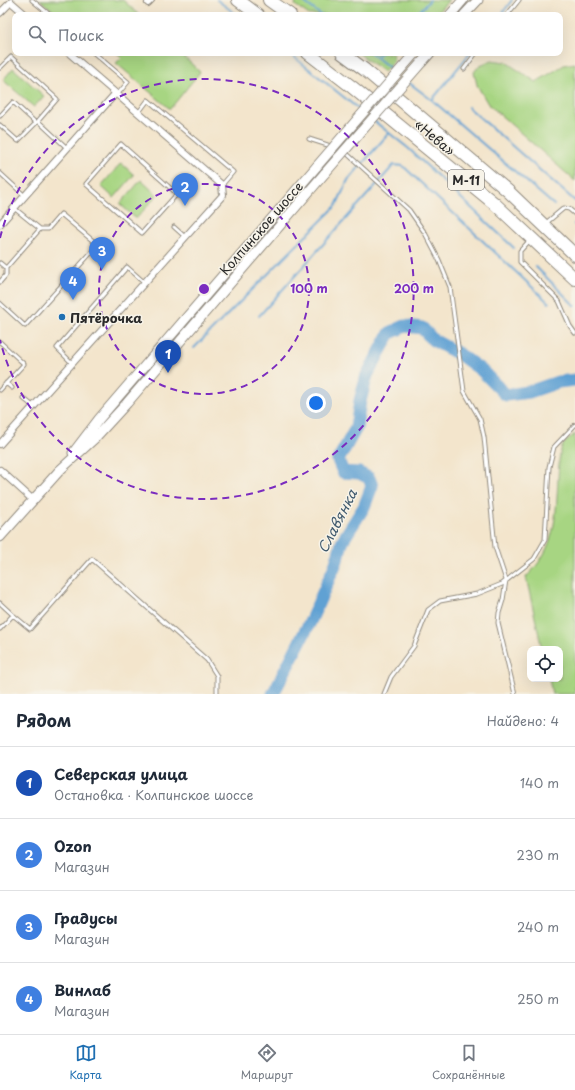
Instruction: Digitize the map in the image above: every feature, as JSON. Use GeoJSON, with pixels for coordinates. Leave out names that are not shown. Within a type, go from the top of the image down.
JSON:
{"type":"FeatureCollection","features":[{"type":"Feature","properties":{"kind":"highway"},"geometry":{"type":"LineString","coordinates":[[238,0],[254,12]]}},
{"type":"Feature","properties":{"kind":"highway"},"geometry":{"type":"LineString","coordinates":[[269,0],[286,12]]}},
{"type":"Feature","properties":{"kind":"highway","name":"«Нева»"},"geometry":{"type":"LineString","coordinates":[[312,56],[495,204],[575,279]]}},
{"type":"Feature","properties":{"kind":"highway","name":"«Нева»"},"geometry":{"type":"LineString","coordinates":[[346,56],[365,70],[479,167],[575,255]]}},
{"type":"Feature","properties":{"kind":"main road"},"geometry":{"type":"LineString","coordinates":[[453,12],[463,0]]}},
{"type":"Feature","properties":{"kind":"main road"},"geometry":{"type":"LineString","coordinates":[[467,12],[478,0]]}},
{"type":"Feature","properties":{"kind":"main road","name":"Колпинское шоссе"},"geometry":{"type":"LineString","coordinates":[[0,537],[60,470],[99,419],[412,56]]}},
{"type":"Feature","properties":{"kind":"main road","name":"Колпинское шоссе"},"geometry":{"type":"LineString","coordinates":[[60,470],[94,439],[127,403],[427,56]]}},
{"type":"Feature","properties":{"kind":"street"},"geometry":{"type":"LineString","coordinates":[[0,13],[12,1],[23,12]]}},
{"type":"Feature","properties":{"kind":"street"},"geometry":{"type":"LineString","coordinates":[[0,444],[184,236],[223,195],[222,185],[72,56]]}},
{"type":"Feature","properties":{"kind":"street"},"geometry":{"type":"LineString","coordinates":[[0,224],[116,94]]}},
{"type":"Feature","properties":{"kind":"street"},"geometry":{"type":"LineString","coordinates":[[0,470],[33,500]]}},
{"type":"Feature","properties":{"kind":"lane"},"geometry":{"type":"LineString","coordinates":[[32,0],[46,12]]}},
{"type":"Feature","properties":{"kind":"lane"},"geometry":{"type":"LineString","coordinates":[[509,12],[519,0]]}},
{"type":"Feature","properties":{"kind":"lane"},"geometry":{"type":"LineString","coordinates":[[98,56],[128,82],[116,94]]}},
{"type":"Feature","properties":{"kind":"lane"},"geometry":{"type":"LineString","coordinates":[[464,69],[474,56]]}},
{"type":"Feature","properties":{"kind":"lane"},"geometry":{"type":"LineString","coordinates":[[0,68],[11,57],[57,99],[18,141],[0,125]]}},
{"type":"Feature","properties":{"kind":"lane"},"geometry":{"type":"LineString","coordinates":[[139,112],[148,100],[233,172],[222,185]]}},
{"type":"Feature","properties":{"kind":"lane"},"geometry":{"type":"LineString","coordinates":[[0,116],[13,102],[67,148]]}},
{"type":"Feature","properties":{"kind":"lane"},"geometry":{"type":"LineString","coordinates":[[309,140],[343,150],[409,210],[425,233],[439,260],[450,287],[464,391],[480,420],[484,437],[495,547],[506,580],[504,600],[499,613],[498,623],[515,694]]}},
{"type":"Feature","properties":{"kind":"lane"},"geometry":{"type":"LineString","coordinates":[[121,144],[177,194],[159,214],[142,233],[86,184],[121,144]]}},
{"type":"Feature","properties":{"kind":"lane"},"geometry":{"type":"LineString","coordinates":[[0,173],[25,196]]}},
{"type":"Feature","properties":{"kind":"lane"},"geometry":{"type":"LineString","coordinates":[[0,304],[25,326],[98,244],[61,214],[48,229],[40,229],[14,208]]}},
{"type":"Feature","properties":{"kind":"lane"},"geometry":{"type":"LineString","coordinates":[[544,225],[564,208],[569,209],[575,214]]}},
{"type":"Feature","properties":{"kind":"lane"},"geometry":{"type":"LineString","coordinates":[[159,214],[163,217]]}},
{"type":"Feature","properties":{"kind":"lane"},"geometry":{"type":"LineString","coordinates":[[174,227],[184,236]]}},
{"type":"Feature","properties":{"kind":"lane"},"geometry":{"type":"LineString","coordinates":[[0,282],[6,276],[6,268],[40,229]]}},
{"type":"Feature","properties":{"kind":"lane"},"geometry":{"type":"LineString","coordinates":[[531,238],[520,251],[520,262],[559,301],[570,326],[575,333]]}},
{"type":"Feature","properties":{"kind":"lane"},"geometry":{"type":"LineString","coordinates":[[0,263],[6,268]]}},
{"type":"Feature","properties":{"kind":"lane"},"geometry":{"type":"LineString","coordinates":[[72,363],[57,348],[122,273],[127,268],[144,282]]}},
{"type":"Feature","properties":{"kind":"lane"},"geometry":{"type":"LineString","coordinates":[[0,342],[24,364],[0,390]]}},
{"type":"Feature","properties":{"kind":"lane"},"geometry":{"type":"LineString","coordinates":[[6,383],[12,388]]}},
{"type":"Feature","properties":{"kind":"lane"},"geometry":{"type":"LineString","coordinates":[[23,398],[33,406]]}},
{"type":"Feature","properties":{"kind":"lane"},"geometry":{"type":"LineString","coordinates":[[384,694],[391,677],[414,646],[428,610],[440,601],[477,594],[502,584],[534,559],[545,540],[550,467],[554,447],[575,425]]}},
{"type":"Feature","properties":{"kind":"lane"},"geometry":{"type":"LineString","coordinates":[[0,603],[30,629],[92,559],[207,660],[217,676],[217,694]]}},
{"type":"Feature","properties":{"kind":"lane"},"geometry":{"type":"LineString","coordinates":[[0,629],[13,615]]}},
{"type":"Feature","properties":{"kind":"green space"},"geometry":{"type":"Polygon","coordinates":[[[40,0],[123,0],[136,12],[54,12],[40,0]]]}},
{"type":"Feature","properties":{"kind":"green space"},"geometry":{"type":"Polygon","coordinates":[[[296,0],[449,0],[438,12],[305,12],[295,5],[296,0]]]}},
{"type":"Feature","properties":{"kind":"green space"},"geometry":{"type":"Polygon","coordinates":[[[121,56],[183,56],[200,72],[170,109],[116,63],[122,57],[121,56]]]}},
{"type":"Feature","properties":{"kind":"green space"},"geometry":{"type":"Polygon","coordinates":[[[362,56],[393,56],[394,61],[384,72],[362,56]]]}},
{"type":"Feature","properties":{"kind":"green space"},"geometry":{"type":"Polygon","coordinates":[[[492,60],[506,62],[536,82],[564,65],[575,63],[575,181],[488,104],[477,85],[474,72],[480,65],[492,60]]]}},
{"type":"Feature","properties":{"kind":"green space"},"geometry":{"type":"Polygon","coordinates":[[[13,68],[44,96],[34,107],[3,80],[13,68]]]}},
{"type":"Feature","properties":{"kind":"green space"},"geometry":{"type":"Polygon","coordinates":[[[121,163],[134,175],[114,198],[101,186],[121,163]]]}},
{"type":"Feature","properties":{"kind":"green space"},"geometry":{"type":"Polygon","coordinates":[[[141,180],[157,195],[136,219],[120,204],[141,180]]]}},
{"type":"Feature","properties":{"kind":"green space"},"geometry":{"type":"Polygon","coordinates":[[[575,434],[575,694],[552,694],[550,682],[563,682],[563,646],[541,646],[526,577],[536,566],[549,543],[555,519],[560,453],[563,445],[575,434]]]}},
{"type":"Feature","properties":{"kind":"waterway"},"geometry":{"type":"LineString","coordinates":[[217,0],[233,12]]}},
{"type":"Feature","properties":{"kind":"waterway"},"geometry":{"type":"LineString","coordinates":[[304,0],[304,2],[317,12]]}},
{"type":"Feature","properties":{"kind":"waterway"},"geometry":{"type":"LineString","coordinates":[[419,12],[430,0]]}},
{"type":"Feature","properties":{"kind":"waterway"},"geometry":{"type":"LineString","coordinates":[[503,12],[512,0]]}},
{"type":"Feature","properties":{"kind":"waterway"},"geometry":{"type":"LineString","coordinates":[[293,56],[361,111]]}},
{"type":"Feature","properties":{"kind":"waterway"},"geometry":{"type":"LineString","coordinates":[[375,56],[395,72]]}},
{"type":"Feature","properties":{"kind":"waterway"},"geometry":{"type":"LineString","coordinates":[[432,100],[468,56]]}},
{"type":"Feature","properties":{"kind":"waterway"},"geometry":{"type":"LineString","coordinates":[[408,82],[432,100],[554,205]]}},
{"type":"Feature","properties":{"kind":"waterway"},"geometry":{"type":"LineString","coordinates":[[468,107],[575,201]]}},
{"type":"Feature","properties":{"kind":"waterway"},"geometry":{"type":"LineString","coordinates":[[374,121],[408,148],[514,248]]}},
{"type":"Feature","properties":{"kind":"waterway"},"geometry":{"type":"LineString","coordinates":[[194,348],[336,206],[348,180],[389,133]]}},
{"type":"Feature","properties":{"kind":"waterway"},"geometry":{"type":"LineString","coordinates":[[259,316],[394,165],[403,166],[549,303]]}},
{"type":"Feature","properties":{"kind":"waterway"},"geometry":{"type":"LineString","coordinates":[[536,267],[575,306]]}},
{"type":"Feature","properties":{"kind":"waterway","name":"Славянка"},"geometry":{"type":"LineString","coordinates":[[273,694],[310,622],[336,563],[343,540],[364,507],[372,486],[369,478],[359,473],[343,472],[338,460],[356,428],[360,401],[367,375],[390,333],[405,326],[422,328],[433,340],[459,354],[481,370],[506,395],[529,392],[558,382],[575,380]]}},
{"type":"Feature","properties":{"kind":"place","name":"Ozon"},"geometry":{"type":"Point","coordinates":[185,206]}},
{"type":"Feature","properties":{"kind":"place","name":"Градусы"},"geometry":{"type":"Point","coordinates":[102,270]}},
{"type":"Feature","properties":{"kind":"place","name":"Винлаб"},"geometry":{"type":"Point","coordinates":[73,300]}},
{"type":"Feature","properties":{"kind":"place","name":"Пятёрочка"},"geometry":{"type":"Point","coordinates":[62,317]}},
{"type":"Feature","properties":{"kind":"place","name":"Северская улица"},"geometry":{"type":"Point","coordinates":[168,373]}}]}
